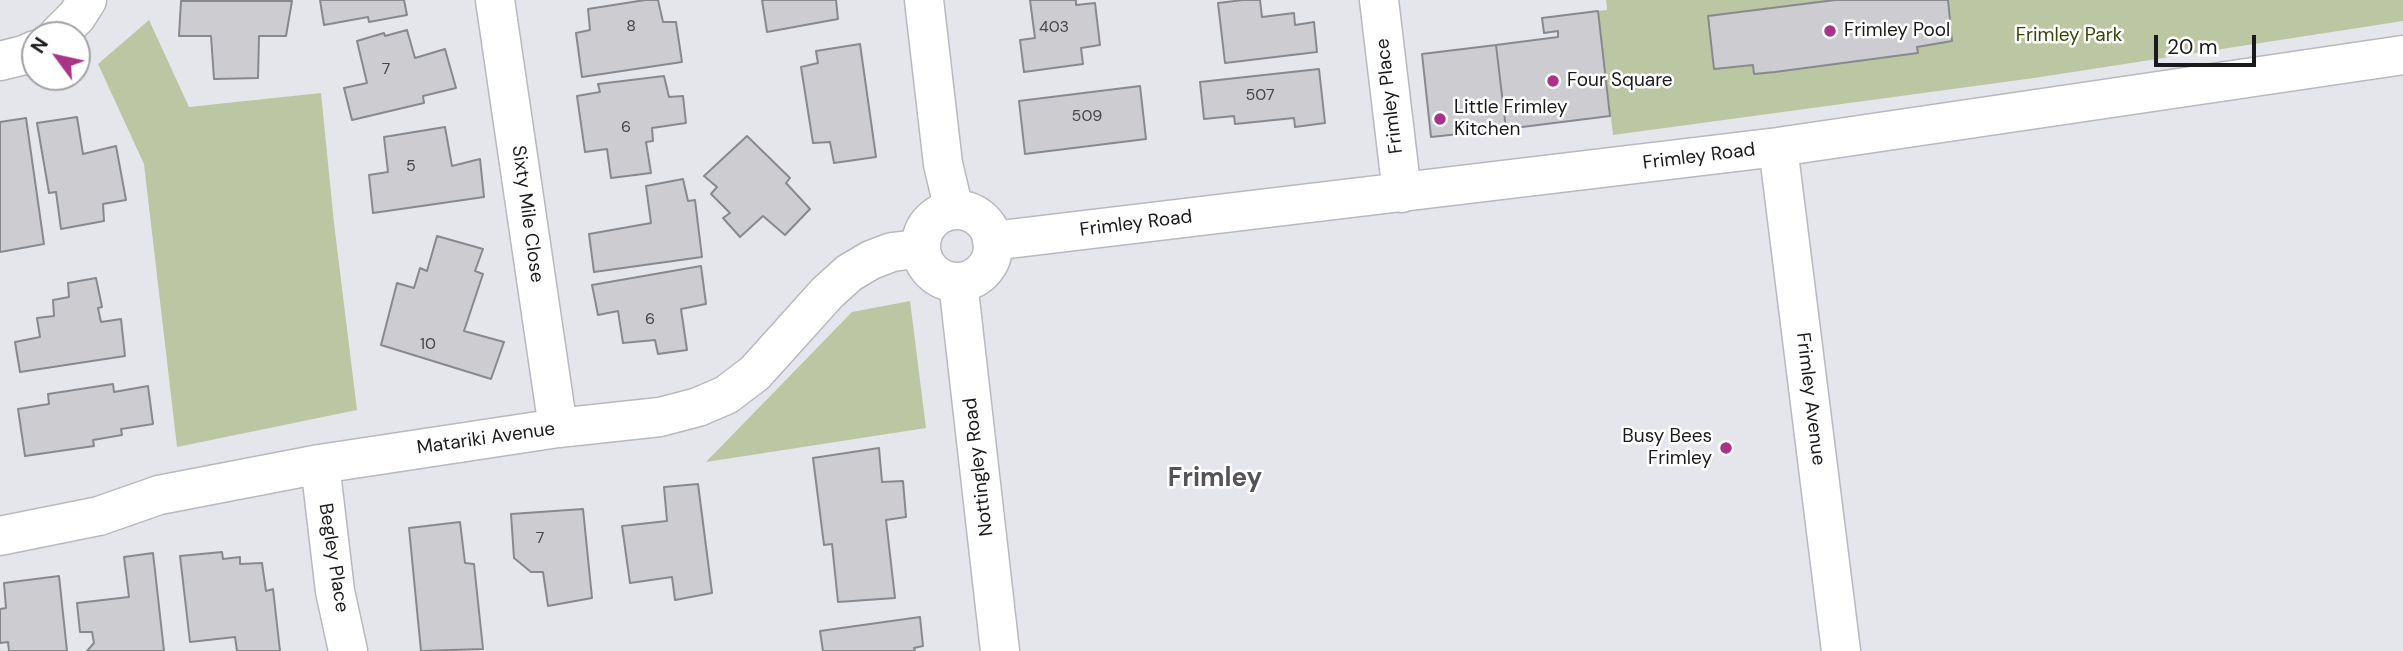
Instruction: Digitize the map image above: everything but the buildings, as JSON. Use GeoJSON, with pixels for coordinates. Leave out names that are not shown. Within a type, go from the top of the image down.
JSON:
{"type":"FeatureCollection","features":[{"type":"Feature","properties":{"kind":"street"},"geometry":{"type":"LineString","coordinates":[[72,21],[87,0]]}},
{"type":"Feature","properties":{"kind":"street","name":"Sixty Mile Close"},"geometry":{"type":"LineString","coordinates":[[495,0],[558,428]]}},
{"type":"Feature","properties":{"kind":"street"},"geometry":{"type":"LineString","coordinates":[[924,0],[943,164],[954,211]]}},
{"type":"Feature","properties":{"kind":"street","name":"Frimley Place"},"geometry":{"type":"LineString","coordinates":[[1378,0],[1402,193]]}},
{"type":"Feature","properties":{"kind":"street","name":"Frimley Road"},"geometry":{"type":"LineString","coordinates":[[992,241],[1778,147],[2403,55]]}},
{"type":"Feature","properties":{"kind":"street"},"geometry":{"type":"LineString","coordinates":[[0,61],[21,56]]}},
{"type":"Feature","properties":{"kind":"street","name":"Frimley Avenue"},"geometry":{"type":"LineString","coordinates":[[1778,147],[1841,651]]}},
{"type":"Feature","properties":{"kind":"street"},"geometry":{"type":"LineString","coordinates":[[954,211],[967,212],[979,218],[988,228],[992,241],[991,256],[985,269],[973,279],[958,282],[945,281],[933,274],[925,264],[921,252],[922,237],[929,224],[940,214],[954,211]]}},
{"type":"Feature","properties":{"kind":"street","name":"Matariki Avenue"},"geometry":{"type":"LineString","coordinates":[[0,536],[99,516],[159,495],[320,464],[558,428],[660,416],[698,407],[726,395],[755,373],[827,293],[849,273],[892,252],[921,252]]}},
{"type":"Feature","properties":{"kind":"street","name":"Nottingley Road"},"geometry":{"type":"LineString","coordinates":[[958,282],[1000,651]]}},
{"type":"Feature","properties":{"kind":"street","name":"Begley Place"},"geometry":{"type":"LineString","coordinates":[[320,464],[335,591],[348,651]]}},
{"type":"Feature","properties":{"kind":"green space","name":"Frimley Park"},"geometry":{"type":"Polygon","coordinates":[[[1606,0],[2403,0],[2403,21],[2034,78],[1613,135],[1598,11],[1607,10],[1606,0]]]}},
{"type":"Feature","properties":{"kind":"green space"},"geometry":{"type":"Polygon","coordinates":[[[149,20],[189,107],[321,93],[357,410],[177,447],[144,164],[98,64],[149,20]]]}},
{"type":"Feature","properties":{"kind":"green space"},"geometry":{"type":"Polygon","coordinates":[[[910,301],[926,428],[706,462],[852,312],[910,301]]]}},
{"type":"Feature","properties":{"kind":"place","name":"Frimley Pool"},"geometry":{"type":"Point","coordinates":[1830,31]}},
{"type":"Feature","properties":{"kind":"place","name":"Four Square"},"geometry":{"type":"Point","coordinates":[1553,81]}},
{"type":"Feature","properties":{"kind":"place","name":"Little Frimley Kitchen"},"geometry":{"type":"Point","coordinates":[1440,119]}},
{"type":"Feature","properties":{"kind":"place","name":"Busy Bees Frimley"},"geometry":{"type":"Point","coordinates":[1726,448]}},
{"type":"Feature","properties":{"kind":"district","name":"Frimley"},"geometry":{"type":"Point","coordinates":[1215,479]}}]}
